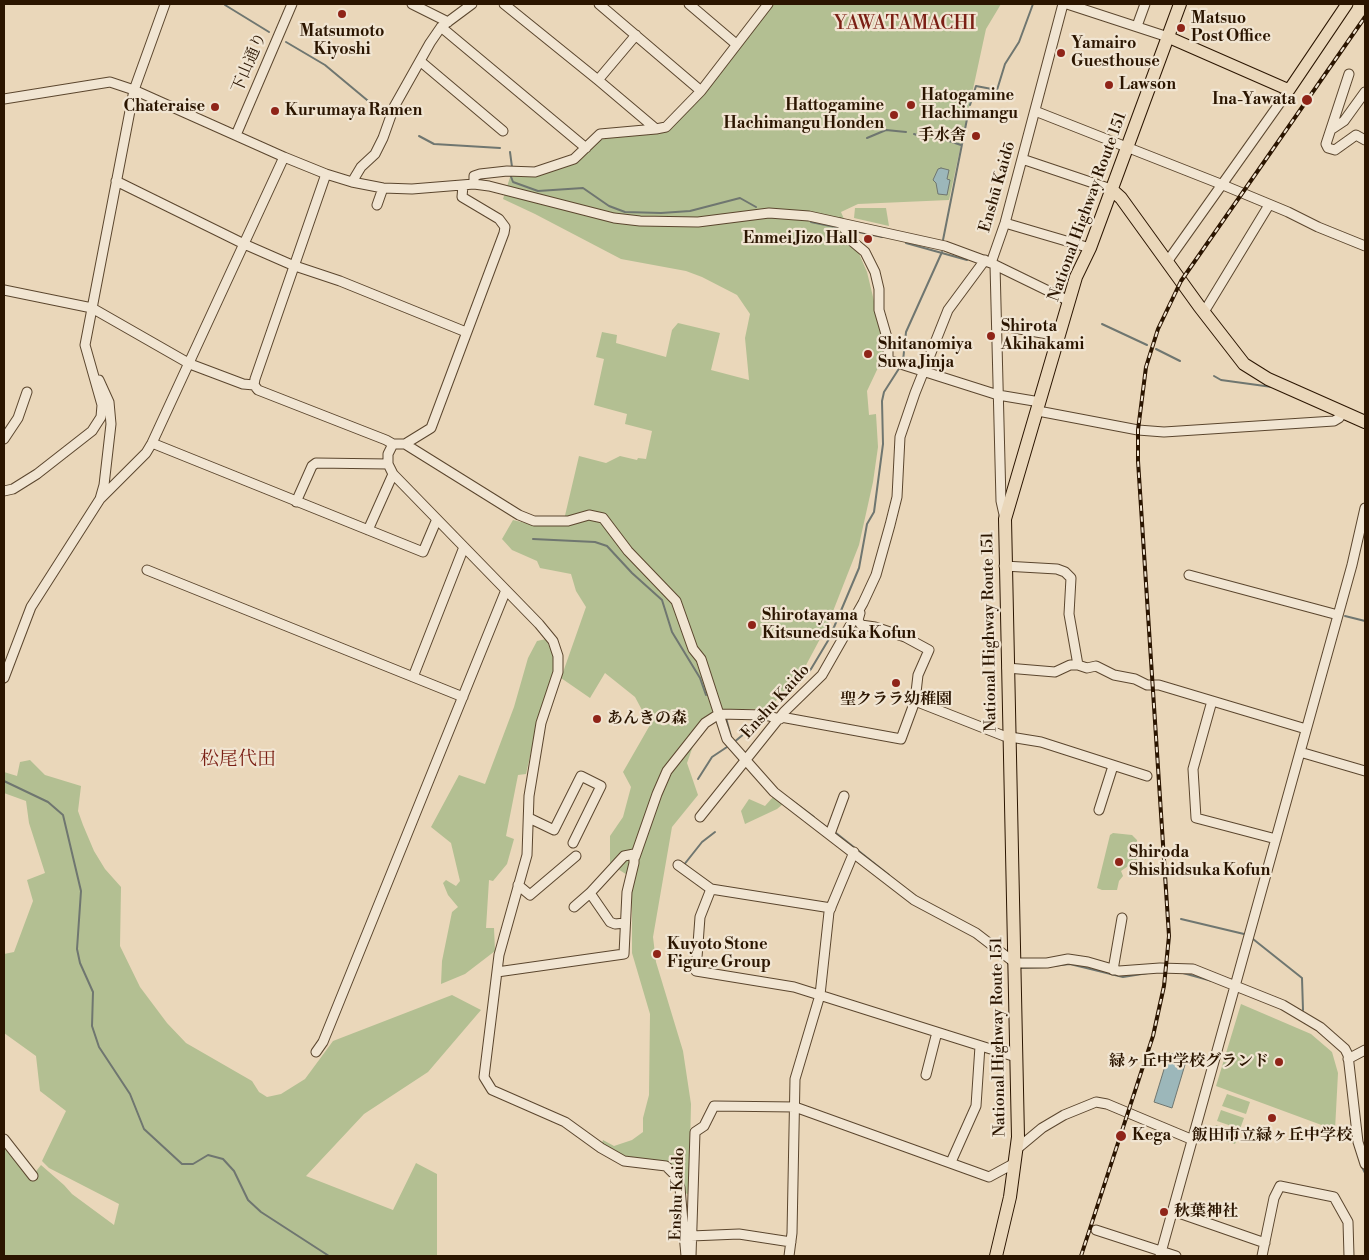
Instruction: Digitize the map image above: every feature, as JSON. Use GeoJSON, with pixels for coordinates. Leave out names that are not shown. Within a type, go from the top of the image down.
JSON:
{"type":"FeatureCollection","features":[{"type":"Feature","properties":{"kind":"highway","name":"National Highway Route 151"},"geometry":{"type":"LineString","coordinates":[[996,1256],[1010,1197],[1013,1164],[1018,1148],[1004,566],[1005,519],[1076,277],[1090,248],[1168,37],[1177,5]]}},
{"type":"Feature","properties":{"kind":"highway"},"geometry":{"type":"LineString","coordinates":[[1111,189],[1121,198],[1235,354],[1254,372],[1365,422]]}},
{"type":"Feature","properties":{"kind":"main road"},"geometry":{"type":"LineString","coordinates":[[1168,37],[1289,90],[1348,4]]}},
{"type":"Feature","properties":{"kind":"street"},"geometry":{"type":"LineString","coordinates":[[4,490],[13,489],[38,474],[78,443],[101,417],[102,405],[86,345],[134,90],[165,4]]}},
{"type":"Feature","properties":{"kind":"street","name":"下山通り"},"geometry":{"type":"LineString","coordinates":[[236,135],[292,4]]}},
{"type":"Feature","properties":{"kind":"street"},"geometry":{"type":"LineString","coordinates":[[412,4],[445,24],[586,148]]}},
{"type":"Feature","properties":{"kind":"street"},"geometry":{"type":"LineString","coordinates":[[352,182],[360,167],[375,154],[394,108],[420,61],[445,24],[472,4]]}},
{"type":"Feature","properties":{"kind":"street"},"geometry":{"type":"LineString","coordinates":[[504,4],[656,129]]}},
{"type":"Feature","properties":{"kind":"street"},"geometry":{"type":"LineString","coordinates":[[598,4],[701,91]]}},
{"type":"Feature","properties":{"kind":"street"},"geometry":{"type":"LineString","coordinates":[[689,4],[736,44]]}},
{"type":"Feature","properties":{"kind":"street"},"geometry":{"type":"LineString","coordinates":[[474,184],[474,176],[480,174],[507,171],[535,172],[574,159],[600,134],[666,127],[701,91],[768,4]]}},
{"type":"Feature","properties":{"kind":"street"},"geometry":{"type":"LineString","coordinates":[[1065,4],[1168,37]]}},
{"type":"Feature","properties":{"kind":"street","name":"Enshū Kaidō"},"geometry":{"type":"LineString","coordinates":[[925,371],[948,310],[990,263],[1005,223],[1065,4]]}},
{"type":"Feature","properties":{"kind":"street"},"geometry":{"type":"LineString","coordinates":[[1137,26],[1145,4]]}},
{"type":"Feature","properties":{"kind":"street"},"geometry":{"type":"LineString","coordinates":[[598,80],[636,35]]}},
{"type":"Feature","properties":{"kind":"street"},"geometry":{"type":"LineString","coordinates":[[420,61],[504,131]]}},
{"type":"Feature","properties":{"kind":"street"},"geometry":{"type":"LineString","coordinates":[[1349,74],[1334,114],[1332,129],[1326,144],[1332,150],[1339,148],[1356,135],[1365,140]]}},
{"type":"Feature","properties":{"kind":"street"},"geometry":{"type":"LineString","coordinates":[[4,99],[110,82],[134,90],[284,158],[352,182],[383,188],[412,189],[474,184],[489,186],[614,218],[640,221],[698,222],[769,213],[809,216],[922,240],[990,263],[1069,301]]}},
{"type":"Feature","properties":{"kind":"street"},"geometry":{"type":"LineString","coordinates":[[1167,262],[1289,90]]}},
{"type":"Feature","properties":{"kind":"street"},"geometry":{"type":"LineString","coordinates":[[1332,129],[1344,121],[1365,92]]}},
{"type":"Feature","properties":{"kind":"street"},"geometry":{"type":"LineString","coordinates":[[1035,111],[1223,185],[1365,246]]}},
{"type":"Feature","properties":{"kind":"street"},"geometry":{"type":"LineString","coordinates":[[4,678],[32,607],[100,499],[146,453],[152,443],[284,158]]}},
{"type":"Feature","properties":{"kind":"street"},"geometry":{"type":"LineString","coordinates":[[1022,159],[1111,189]]}},
{"type":"Feature","properties":{"kind":"street"},"geometry":{"type":"LineString","coordinates":[[254,386],[292,265],[326,174]]}},
{"type":"Feature","properties":{"kind":"street"},"geometry":{"type":"LineString","coordinates":[[116,181],[244,244],[292,265],[340,281],[466,332]]}},
{"type":"Feature","properties":{"kind":"street"},"geometry":{"type":"LineString","coordinates":[[4,290],[92,308],[190,364],[254,386],[258,390],[394,444],[405,444],[431,428],[505,227],[499,219],[462,197],[463,185]]}},
{"type":"Feature","properties":{"kind":"street"},"geometry":{"type":"LineString","coordinates":[[377,205],[383,188]]}},
{"type":"Feature","properties":{"kind":"street"},"geometry":{"type":"LineString","coordinates":[[1204,312],[1269,204]]}},
{"type":"Feature","properties":{"kind":"street"},"geometry":{"type":"LineString","coordinates":[[842,223],[853,242],[865,252],[876,272],[879,289],[879,310],[888,341],[888,360],[1039,407],[1138,430],[1164,432],[1334,421],[1343,412]]}},
{"type":"Feature","properties":{"kind":"street"},"geometry":{"type":"LineString","coordinates":[[1005,223],[1090,248]]}},
{"type":"Feature","properties":{"kind":"street","name":"Enshū Kaidō"},"geometry":{"type":"LineString","coordinates":[[990,263],[996,325],[1001,501],[1005,519]]}},
{"type":"Feature","properties":{"kind":"street"},"geometry":{"type":"LineString","coordinates":[[996,325],[1060,336]]}},
{"type":"Feature","properties":{"kind":"street"},"geometry":{"type":"LineString","coordinates":[[91,364],[107,395],[111,424],[104,485],[100,499]]}},
{"type":"Feature","properties":{"kind":"street","name":"Enshu Kaido"},"geometry":{"type":"LineString","coordinates":[[700,817],[780,718],[822,675],[863,603],[876,575],[897,496],[900,437],[914,393],[925,371]]}},
{"type":"Feature","properties":{"kind":"street"},"geometry":{"type":"LineString","coordinates":[[4,439],[18,418],[27,392]]}},
{"type":"Feature","properties":{"kind":"street"},"geometry":{"type":"LineString","coordinates":[[152,443],[423,552],[437,520]]}},
{"type":"Feature","properties":{"kind":"street"},"geometry":{"type":"LineString","coordinates":[[394,444],[388,454],[388,464],[393,474],[548,634],[558,656],[558,672],[541,723],[529,796],[528,850],[503,935],[484,1077],[492,1090],[565,1122],[601,1148],[624,1161],[666,1166],[676,1176],[680,1188],[686,1256]]}},
{"type":"Feature","properties":{"kind":"street"},"geometry":{"type":"LineString","coordinates":[[405,444],[518,515],[534,521],[568,521],[589,515],[603,518],[628,551],[671,593],[676,601],[693,649],[701,659],[718,714],[731,746],[774,792],[914,900],[976,934],[1015,963],[1047,963],[1077,959],[1113,970],[1130,972],[1160,968],[1193,969],[1283,1004],[1320,1027],[1345,1049],[1348,1059],[1358,1142],[1365,1164]]}},
{"type":"Feature","properties":{"kind":"street"},"geometry":{"type":"LineString","coordinates":[[296,502],[312,466],[316,463],[388,464]]}},
{"type":"Feature","properties":{"kind":"street"},"geometry":{"type":"LineString","coordinates":[[368,530],[393,474]]}},
{"type":"Feature","properties":{"kind":"street"},"geometry":{"type":"LineString","coordinates":[[1160,1254],[1338,615],[1365,508]]}},
{"type":"Feature","properties":{"kind":"street"},"geometry":{"type":"LineString","coordinates":[[413,677],[464,547]]}},
{"type":"Feature","properties":{"kind":"street"},"geometry":{"type":"LineString","coordinates":[[1004,566],[1057,569],[1065,572],[1071,578],[1070,614],[1078,665]]}},
{"type":"Feature","properties":{"kind":"street"},"geometry":{"type":"LineString","coordinates":[[148,570],[463,697]]}},
{"type":"Feature","properties":{"kind":"street"},"geometry":{"type":"LineString","coordinates":[[1189,575],[1338,615]]}},
{"type":"Feature","properties":{"kind":"street"},"geometry":{"type":"LineString","coordinates":[[316,1052],[323,1042],[506,590]]}},
{"type":"Feature","properties":{"kind":"street"},"geometry":{"type":"LineString","coordinates":[[861,625],[858,620],[863,603]]}},
{"type":"Feature","properties":{"kind":"street"},"geometry":{"type":"LineString","coordinates":[[497,972],[571,960],[621,956],[624,954],[628,882],[656,794],[667,771],[705,723],[718,714],[765,714],[901,739],[915,701],[918,675],[930,650],[905,636],[875,626],[861,625],[852,628],[846,642],[842,642]]}},
{"type":"Feature","properties":{"kind":"street"},"geometry":{"type":"LineString","coordinates":[[1007,668],[1055,672],[1070,665],[1087,668],[1096,666],[1114,675],[1135,679],[1147,685],[1159,685],[1306,729]]}},
{"type":"Feature","properties":{"kind":"street"},"geometry":{"type":"LineString","coordinates":[[915,701],[1008,736],[1041,742],[1147,776]]}},
{"type":"Feature","properties":{"kind":"street"},"geometry":{"type":"LineString","coordinates":[[1212,701],[1193,769],[1196,818],[1276,839]]}},
{"type":"Feature","properties":{"kind":"street"},"geometry":{"type":"LineString","coordinates":[[1300,752],[1365,771]]}},
{"type":"Feature","properties":{"kind":"street"},"geometry":{"type":"LineString","coordinates":[[1099,810],[1113,766]]}},
{"type":"Feature","properties":{"kind":"street"},"geometry":{"type":"LineString","coordinates":[[529,818],[554,830],[581,776],[601,786],[573,843]]}},
{"type":"Feature","properties":{"kind":"street"},"geometry":{"type":"LineString","coordinates":[[830,834],[844,796]]}},
{"type":"Feature","properties":{"kind":"street"},"geometry":{"type":"LineString","coordinates":[[789,1256],[791,1242],[795,1079],[820,995],[831,908],[854,852]]}},
{"type":"Feature","properties":{"kind":"street"},"geometry":{"type":"LineString","coordinates":[[574,907],[590,893],[624,856],[631,853],[635,857]]}},
{"type":"Feature","properties":{"kind":"street"},"geometry":{"type":"LineString","coordinates":[[518,885],[530,895],[576,856]]}},
{"type":"Feature","properties":{"kind":"street"},"geometry":{"type":"LineString","coordinates":[[678,866],[711,889],[831,908]]}},
{"type":"Feature","properties":{"kind":"street"},"geometry":{"type":"LineString","coordinates":[[711,889],[700,917],[696,971],[794,987],[1016,1057]]}},
{"type":"Feature","properties":{"kind":"street"},"geometry":{"type":"LineString","coordinates":[[590,893],[610,922],[615,924],[625,923]]}},
{"type":"Feature","properties":{"kind":"street"},"geometry":{"type":"LineString","coordinates":[[1113,970],[1122,918]]}},
{"type":"Feature","properties":{"kind":"street"},"geometry":{"type":"LineString","coordinates":[[926,1075],[938,1032]]}},
{"type":"Feature","properties":{"kind":"street"},"geometry":{"type":"LineString","coordinates":[[951,1162],[976,1106],[980,1046]]}},
{"type":"Feature","properties":{"kind":"street"},"geometry":{"type":"LineString","coordinates":[[1348,1059],[1365,1050]]}},
{"type":"Feature","properties":{"kind":"street"},"geometry":{"type":"LineString","coordinates":[[1018,1148],[1042,1128],[1064,1115],[1096,1102],[1107,1104],[1192,1140]]}},
{"type":"Feature","properties":{"kind":"street","name":"Enshu Kaido"},"geometry":{"type":"LineString","coordinates":[[691,1256],[696,1132],[704,1126],[714,1106],[795,1107]]}},
{"type":"Feature","properties":{"kind":"street"},"geometry":{"type":"LineString","coordinates":[[795,1107],[989,1177],[1013,1164]]}},
{"type":"Feature","properties":{"kind":"street"},"geometry":{"type":"LineString","coordinates":[[4,1139],[33,1176]]}},
{"type":"Feature","properties":{"kind":"street"},"geometry":{"type":"LineString","coordinates":[[1262,1256],[1274,1198],[1280,1186],[1334,1197],[1348,1222],[1349,1256]]}},
{"type":"Feature","properties":{"kind":"street"},"geometry":{"type":"LineString","coordinates":[[1173,1211],[1265,1243]]}},
{"type":"Feature","properties":{"kind":"street"},"geometry":{"type":"LineString","coordinates":[[1096,1230],[1160,1254],[1176,1256]]}},
{"type":"Feature","properties":{"kind":"street"},"geometry":{"type":"LineString","coordinates":[[691,1236],[739,1234],[791,1242]]}},
{"type":"Feature","properties":{"kind":"green space"},"geometry":{"type":"Polygon","coordinates":[[[768,4],[1001,4],[986,29],[949,200],[858,204],[841,212],[867,272],[880,326],[886,341],[884,355],[867,391],[869,415],[876,414],[878,447],[873,482],[859,545],[828,624],[805,667],[769,709],[726,709],[698,732],[687,763],[698,795],[672,827],[653,937],[656,962],[683,1051],[691,1104],[689,1195],[684,1192],[680,1172],[669,1163],[626,1157],[602,1143],[603,1140],[614,1146],[632,1140],[643,1132],[643,1118],[649,1095],[650,1014],[632,953],[632,878],[610,864],[610,836],[623,817],[631,787],[623,772],[650,725],[635,697],[605,673],[590,698],[561,678],[586,607],[576,591],[571,574],[540,568],[537,561],[512,550],[502,539],[513,520],[530,524],[563,524],[579,456],[606,463],[620,456],[637,460],[638,458],[646,459],[652,431],[625,424],[627,414],[594,405],[604,359],[596,357],[602,332],[617,335],[616,343],[666,357],[672,330],[678,323],[720,333],[711,370],[749,380],[745,338],[750,314],[737,295],[702,277],[686,271],[621,259],[503,199],[512,171],[528,170],[573,159],[600,134],[666,127],[768,4]]]}},
{"type":"Feature","properties":{"kind":"green space"},"geometry":{"type":"Polygon","coordinates":[[[855,208],[886,208],[889,226],[854,218],[855,208]]]}},
{"type":"Feature","properties":{"kind":"green space"},"geometry":{"type":"Polygon","coordinates":[[[546,639],[556,662],[541,708],[526,774],[518,775],[506,836],[514,839],[507,864],[493,881],[489,880],[486,928],[494,928],[495,951],[465,974],[441,984],[442,961],[452,912],[458,907],[448,895],[443,883],[446,880],[456,886],[460,881],[451,843],[431,827],[459,775],[485,784],[514,707],[528,658],[537,641],[546,639]]]}},
{"type":"Feature","properties":{"kind":"green space"},"geometry":{"type":"Polygon","coordinates":[[[30,760],[45,775],[81,786],[78,811],[83,825],[94,851],[105,869],[121,887],[120,946],[140,987],[167,1023],[186,1043],[252,1081],[259,1092],[267,1097],[281,1094],[305,1079],[333,1041],[452,995],[481,1010],[428,1072],[364,1114],[306,1176],[393,1210],[416,1163],[437,1174],[437,1256],[4,1256],[4,1139],[33,1175],[41,1165],[72,1194],[114,1225],[119,1204],[49,1168],[42,1161],[66,1111],[40,1091],[36,1056],[4,1033],[4,954],[14,952],[33,901],[27,880],[45,873],[29,823],[26,801],[4,793],[4,772],[17,776],[20,762],[30,760]]]}},
{"type":"Feature","properties":{"kind":"green space"},"geometry":{"type":"Polygon","coordinates":[[[773,797],[783,804],[777,809],[745,824],[741,811],[749,799],[765,806],[773,797]]]}},
{"type":"Feature","properties":{"kind":"green space"},"geometry":{"type":"Polygon","coordinates":[[[1113,833],[1132,835],[1137,840],[1138,859],[1121,871],[1123,876],[1119,881],[1117,890],[1102,890],[1097,888],[1110,835],[1113,833]]]}},
{"type":"Feature","properties":{"kind":"green space","name":"緑ヶ丘中学校グランド"},"geometry":{"type":"Polygon","coordinates":[[[1241,1004],[1311,1034],[1332,1052],[1338,1073],[1335,1130],[1216,1086],[1241,1004]]]}},
{"type":"Feature","properties":{"kind":"green space"},"geometry":{"type":"Polygon","coordinates":[[[1227,1094],[1250,1102],[1246,1114],[1222,1106],[1227,1094]]]}},
{"type":"Feature","properties":{"kind":"green space"},"geometry":{"type":"Polygon","coordinates":[[[1221,1110],[1244,1118],[1240,1129],[1217,1121],[1221,1110]]]}},
{"type":"Feature","properties":{"kind":"green space"},"geometry":{"type":"Polygon","coordinates":[[[1216,1125],[1239,1134],[1235,1144],[1212,1136],[1216,1125]]]}},
{"type":"Feature","properties":{"kind":"water"},"geometry":{"type":"Polygon","coordinates":[[[938,169],[949,170],[947,179],[950,180],[947,195],[938,194],[936,183],[933,180],[938,169]]]}},
{"type":"Feature","properties":{"kind":"water"},"geometry":{"type":"Polygon","coordinates":[[[1169,1053],[1187,1058],[1172,1108],[1154,1102],[1169,1053]]]}},
{"type":"Feature","properties":{"kind":"waterway"},"geometry":{"type":"LineString","coordinates":[[970,105],[976,86],[997,90],[1005,64],[1019,42],[1033,4]]}},
{"type":"Feature","properties":{"kind":"waterway"},"geometry":{"type":"LineString","coordinates":[[225,5],[269,32]]}},
{"type":"Feature","properties":{"kind":"waterway"},"geometry":{"type":"LineString","coordinates":[[286,42],[325,65],[385,115]]}},
{"type":"Feature","properties":{"kind":"waterway"},"geometry":{"type":"LineString","coordinates":[[943,240],[968,114]]}},
{"type":"Feature","properties":{"kind":"waterway"},"geometry":{"type":"LineString","coordinates":[[867,138],[886,130],[906,132]]}},
{"type":"Feature","properties":{"kind":"waterway"},"geometry":{"type":"LineString","coordinates":[[914,134],[923,137],[931,135],[961,145]]}},
{"type":"Feature","properties":{"kind":"waterway"},"geometry":{"type":"LineString","coordinates":[[419,136],[434,144],[500,148]]}},
{"type":"Feature","properties":{"kind":"waterway"},"geometry":{"type":"LineString","coordinates":[[510,152],[512,167]]}},
{"type":"Feature","properties":{"kind":"waterway"},"geometry":{"type":"LineString","coordinates":[[510,174],[513,182],[538,191],[583,188],[609,206],[625,212],[661,213],[690,211],[740,198],[756,207]]}},
{"type":"Feature","properties":{"kind":"waterway"},"geometry":{"type":"LineString","coordinates":[[811,222],[840,228]]}},
{"type":"Feature","properties":{"kind":"waterway"},"geometry":{"type":"LineString","coordinates":[[854,231],[882,237]]}},
{"type":"Feature","properties":{"kind":"waterway"},"geometry":{"type":"LineString","coordinates":[[906,243],[967,260]]}},
{"type":"Feature","properties":{"kind":"waterway"},"geometry":{"type":"LineString","coordinates":[[903,361],[906,332],[942,252]]}},
{"type":"Feature","properties":{"kind":"waterway"},"geometry":{"type":"LineString","coordinates":[[1102,324],[1147,345]]}},
{"type":"Feature","properties":{"kind":"waterway"},"geometry":{"type":"LineString","coordinates":[[1156,349],[1180,361]]}},
{"type":"Feature","properties":{"kind":"waterway"},"geometry":{"type":"LineString","coordinates":[[771,712],[811,669],[829,639],[859,568],[867,524],[874,512],[883,444],[882,401],[884,392],[900,367]]}},
{"type":"Feature","properties":{"kind":"waterway"},"geometry":{"type":"LineString","coordinates":[[1214,376],[1221,380],[1272,387]]}},
{"type":"Feature","properties":{"kind":"waterway"},"geometry":{"type":"LineString","coordinates":[[533,539],[595,542],[607,546],[632,573],[662,600],[672,632],[700,678],[706,695]]}},
{"type":"Feature","properties":{"kind":"waterway"},"geometry":{"type":"LineString","coordinates":[[1345,616],[1365,621]]}},
{"type":"Feature","properties":{"kind":"waterway"},"geometry":{"type":"LineString","coordinates":[[726,718],[732,740]]}},
{"type":"Feature","properties":{"kind":"waterway"},"geometry":{"type":"LineString","coordinates":[[733,743],[762,719]]}},
{"type":"Feature","properties":{"kind":"waterway"},"geometry":{"type":"LineString","coordinates":[[698,779],[712,757],[727,747]]}},
{"type":"Feature","properties":{"kind":"waterway"},"geometry":{"type":"LineString","coordinates":[[4,781],[48,802],[63,815],[81,891],[77,949],[80,963],[93,992],[92,1026],[99,1047],[130,1094],[144,1129],[182,1164],[193,1164],[208,1155],[223,1159],[234,1171],[248,1200],[261,1212],[329,1256]]}},
{"type":"Feature","properties":{"kind":"waterway"},"geometry":{"type":"LineString","coordinates":[[790,799],[814,817]]}},
{"type":"Feature","properties":{"kind":"waterway"},"geometry":{"type":"LineString","coordinates":[[821,823],[828,828]]}},
{"type":"Feature","properties":{"kind":"waterway"},"geometry":{"type":"LineString","coordinates":[[683,866],[702,842],[715,832]]}},
{"type":"Feature","properties":{"kind":"waterway"},"geometry":{"type":"LineString","coordinates":[[836,833],[889,875]]}},
{"type":"Feature","properties":{"kind":"waterway"},"geometry":{"type":"LineString","coordinates":[[1181,919],[1244,934]]}},
{"type":"Feature","properties":{"kind":"waterway"},"geometry":{"type":"LineString","coordinates":[[1253,939],[1302,978],[1303,1010]]}},
{"type":"Feature","properties":{"kind":"waterway"},"geometry":{"type":"LineString","coordinates":[[1052,966],[1070,964],[1123,977],[1148,973]]}},
{"type":"Feature","properties":{"kind":"waterway"},"geometry":{"type":"LineString","coordinates":[[1020,968],[1047,967]]}},
{"type":"Feature","properties":{"kind":"waterway"},"geometry":{"type":"LineString","coordinates":[[1183,973],[1212,981]]}},
{"type":"Feature","properties":{"kind":"waterway"},"geometry":{"type":"LineString","coordinates":[[1350,1111],[1352,1124]]}},
{"type":"Feature","properties":{"kind":"waterway"},"geometry":{"type":"LineString","coordinates":[[1362,1167],[1365,1173]]}},
{"type":"Feature","properties":{"kind":"railway"},"geometry":{"type":"LineString","coordinates":[[1081,1256],[1153,1036],[1164,986],[1169,936],[1138,461],[1138,430],[1146,367],[1158,329],[1181,281],[1365,17]]}},
{"type":"Feature","properties":{"kind":"place","name":"Matsumoto Kiyoshi"},"geometry":{"type":"Point","coordinates":[342,14]}},
{"type":"Feature","properties":{"kind":"place","name":"Matsuo Post Office"},"geometry":{"type":"Point","coordinates":[1181,28]}},
{"type":"Feature","properties":{"kind":"place","name":"Yamairo Guesthouse"},"geometry":{"type":"Point","coordinates":[1061,53]}},
{"type":"Feature","properties":{"kind":"place","name":"Lawson"},"geometry":{"type":"Point","coordinates":[1109,85]}},
{"type":"Feature","properties":{"kind":"place","name":"Ina-Yawata"},"geometry":{"type":"Point","coordinates":[1307,100]}},
{"type":"Feature","properties":{"kind":"place","name":"Hatogamine Hachimangu"},"geometry":{"type":"Point","coordinates":[911,105]}},
{"type":"Feature","properties":{"kind":"place","name":"Chateraise"},"geometry":{"type":"Point","coordinates":[215,107]}},
{"type":"Feature","properties":{"kind":"place","name":"Kurumaya Ramen"},"geometry":{"type":"Point","coordinates":[275,111]}},
{"type":"Feature","properties":{"kind":"place","name":"Hattogamine Hachimangu Honden"},"geometry":{"type":"Point","coordinates":[894,115]}},
{"type":"Feature","properties":{"kind":"place","name":"手水舎"},"geometry":{"type":"Point","coordinates":[976,136]}},
{"type":"Feature","properties":{"kind":"place","name":"Enmei Jizo Hall"},"geometry":{"type":"Point","coordinates":[868,239]}},
{"type":"Feature","properties":{"kind":"place","name":"Shirota Akihakami"},"geometry":{"type":"Point","coordinates":[991,336]}},
{"type":"Feature","properties":{"kind":"place","name":"Shitanomiya Suwa Jinja"},"geometry":{"type":"Point","coordinates":[868,354]}},
{"type":"Feature","properties":{"kind":"place","name":"Shirotayama Kitsunedsuka Kofun"},"geometry":{"type":"Point","coordinates":[752,625]}},
{"type":"Feature","properties":{"kind":"place","name":"聖クララ幼稚園"},"geometry":{"type":"Point","coordinates":[896,683]}},
{"type":"Feature","properties":{"kind":"place","name":"あんきの森"},"geometry":{"type":"Point","coordinates":[597,719]}},
{"type":"Feature","properties":{"kind":"place","name":"Shiroda Shishidsuka Kofun"},"geometry":{"type":"Point","coordinates":[1119,862]}},
{"type":"Feature","properties":{"kind":"place","name":"Kuyoto Stone Figure Group"},"geometry":{"type":"Point","coordinates":[657,954]}},
{"type":"Feature","properties":{"kind":"place","name":"緑ヶ丘中学校グランド"},"geometry":{"type":"Point","coordinates":[1279,1062]}},
{"type":"Feature","properties":{"kind":"place","name":"飯田市立緑ヶ丘中学校"},"geometry":{"type":"Point","coordinates":[1272,1118]}},
{"type":"Feature","properties":{"kind":"place","name":"Kega"},"geometry":{"type":"Point","coordinates":[1121,1136]}},
{"type":"Feature","properties":{"kind":"place","name":"秋葉神社"},"geometry":{"type":"Point","coordinates":[1164,1212]}},
{"type":"Feature","properties":{"kind":"district","name":"YAWATAMACHI"},"geometry":{"type":"Point","coordinates":[905,24]}},
{"type":"Feature","properties":{"kind":"district","name":"松尾代田"},"geometry":{"type":"Point","coordinates":[238,760]}}]}
